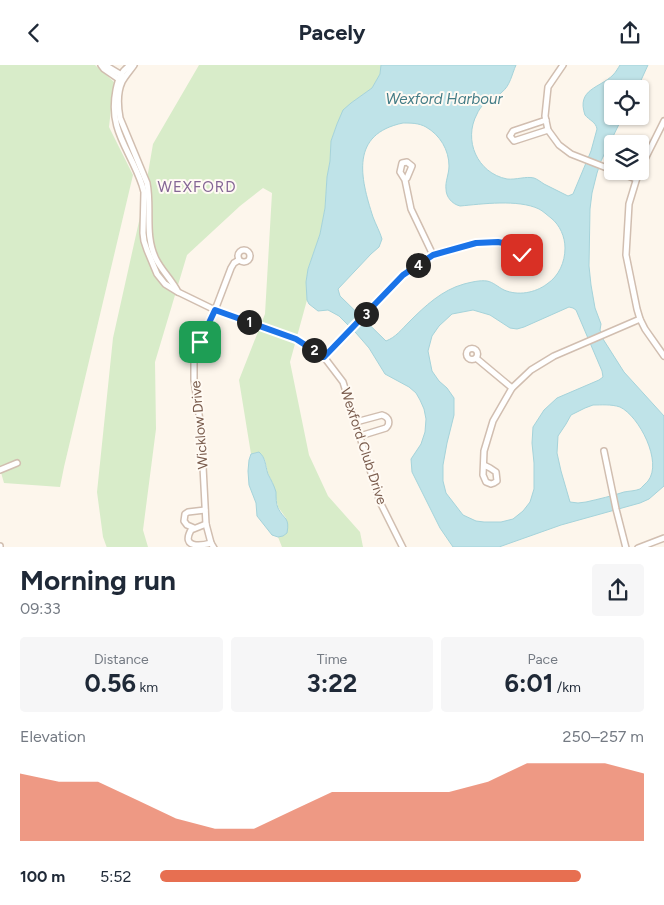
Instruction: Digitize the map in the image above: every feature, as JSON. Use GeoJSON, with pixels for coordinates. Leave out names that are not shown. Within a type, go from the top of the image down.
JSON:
{"type":"FeatureCollection","features":[{"type":"Feature","properties":{"kind":"street"},"geometry":{"type":"LineString","coordinates":[[101,65],[104,69],[122,78]]}},
{"type":"Feature","properties":{"kind":"street"},"geometry":{"type":"LineString","coordinates":[[106,65],[122,78]]}},
{"type":"Feature","properties":{"kind":"street","name":"Wexford Club Drive"},"geometry":{"type":"LineString","coordinates":[[133,65],[122,78],[113,109],[119,135],[147,183],[149,192],[150,239],[152,249],[159,264],[178,292],[215,310],[296,339],[324,357],[343,382],[380,502],[403,547]]}},
{"type":"Feature","properties":{"kind":"street"},"geometry":{"type":"LineString","coordinates":[[563,65],[548,87],[545,115],[548,130],[559,145],[571,154],[604,167]]}},
{"type":"Feature","properties":{"kind":"street"},"geometry":{"type":"LineString","coordinates":[[546,120],[513,131],[510,136],[514,141],[548,130]]}},
{"type":"Feature","properties":{"kind":"street"},"geometry":{"type":"LineString","coordinates":[[649,152],[664,121]]}},
{"type":"Feature","properties":{"kind":"street"},"geometry":{"type":"LineString","coordinates":[[405,180],[411,209],[433,255]]}},
{"type":"Feature","properties":{"kind":"street"},"geometry":{"type":"LineString","coordinates":[[636,180],[629,204],[626,255],[640,319],[664,356]]}},
{"type":"Feature","properties":{"kind":"street"},"geometry":{"type":"LineString","coordinates":[[324,357],[403,275],[433,255],[476,243],[498,242],[514,245]]}},
{"type":"Feature","properties":{"kind":"street","name":"Wicklow Drive"},"geometry":{"type":"LineString","coordinates":[[194,528],[188,535],[190,544],[195,547],[213,545],[206,524],[201,428],[194,380],[194,362],[200,342],[231,268],[239,260]]}},
{"type":"Feature","properties":{"kind":"street"},"geometry":{"type":"LineString","coordinates":[[484,465],[484,451],[493,421],[512,389],[531,371],[554,356],[640,319]]}},
{"type":"Feature","properties":{"kind":"street"},"geometry":{"type":"LineString","coordinates":[[476,357],[512,389]]}},
{"type":"Feature","properties":{"kind":"street"},"geometry":{"type":"LineString","coordinates":[[356,422],[382,415],[388,418],[389,421],[386,428],[360,436]]}},
{"type":"Feature","properties":{"kind":"street"},"geometry":{"type":"LineString","coordinates":[[604,451],[626,547]]}},
{"type":"Feature","properties":{"kind":"street"},"geometry":{"type":"LineString","coordinates":[[0,470],[17,463]]}},
{"type":"Feature","properties":{"kind":"street"},"geometry":{"type":"LineString","coordinates":[[205,510],[188,512],[185,514],[184,521],[186,525],[194,528],[206,524]]}},
{"type":"Feature","properties":{"kind":"street"},"geometry":{"type":"LineString","coordinates":[[638,547],[664,538]]}},
{"type":"Feature","properties":{"kind":"green space"},"geometry":{"type":"Polygon","coordinates":[[[0,65],[95,65],[114,82],[109,127],[133,175],[60,487],[4,483],[0,469],[0,65]]]}},
{"type":"Feature","properties":{"kind":"green space"},"geometry":{"type":"Polygon","coordinates":[[[199,65],[381,65],[380,74],[372,88],[351,103],[337,124],[331,141],[325,208],[320,234],[308,269],[306,282],[307,300],[290,362],[309,455],[328,496],[360,532],[363,547],[282,547],[278,537],[283,536],[286,518],[278,507],[265,460],[259,452],[251,454],[239,380],[265,314],[272,193],[263,188],[240,206],[187,255],[155,362],[156,429],[143,530],[148,547],[107,547],[103,537],[97,492],[113,338],[142,208],[153,144],[199,65]]]}},
{"type":"Feature","properties":{"kind":"water","name":"Wexford Harbour"},"geometry":{"type":"Polygon","coordinates":[[[381,65],[516,65],[505,89],[485,103],[477,114],[473,124],[472,144],[481,163],[497,176],[507,179],[534,178],[568,196],[573,194],[591,151],[597,129],[594,123],[585,115],[584,100],[586,94],[604,82],[604,125],[619,125],[614,135],[604,135],[604,155],[592,193],[589,266],[591,285],[603,339],[624,372],[664,416],[664,486],[649,499],[561,525],[499,547],[453,547],[440,528],[412,472],[411,459],[421,444],[425,432],[426,419],[424,409],[416,393],[385,374],[369,348],[339,316],[328,310],[318,311],[307,300],[306,282],[308,269],[320,234],[325,208],[331,141],[343,110],[372,88],[380,74],[381,65]],[[403,123],[386,129],[374,137],[367,147],[363,159],[365,187],[368,202],[382,239],[379,247],[338,289],[340,296],[386,341],[396,335],[434,299],[448,290],[464,284],[487,281],[504,290],[515,293],[532,291],[542,287],[558,273],[565,253],[561,231],[554,221],[539,209],[511,203],[460,206],[452,202],[446,192],[449,160],[443,143],[431,130],[412,123],[403,123]],[[569,307],[517,329],[510,328],[490,315],[473,310],[452,314],[439,326],[432,336],[428,351],[432,371],[454,398],[454,415],[443,465],[443,481],[446,493],[463,515],[476,521],[501,522],[513,519],[523,511],[530,502],[534,489],[533,427],[544,410],[557,398],[603,377],[576,310],[569,307]],[[593,405],[571,415],[558,436],[557,453],[570,502],[586,502],[640,489],[648,481],[652,473],[653,463],[647,440],[634,420],[620,407],[593,405]]]}},
{"type":"Feature","properties":{"kind":"water","name":"Wexford Harbour"},"geometry":{"type":"Polygon","coordinates":[[[620,65],[648,65],[641,80],[606,80],[613,75],[620,65]]]}},
{"type":"Feature","properties":{"kind":"water"},"geometry":{"type":"Polygon","coordinates":[[[259,452],[264,459],[275,489],[278,508],[287,521],[287,533],[283,536],[272,535],[257,516],[256,503],[249,485],[248,471],[251,454],[259,452]]]}},
{"type":"Feature","properties":{"kind":"district","name":"WEXFORD"},"geometry":{"type":"Point","coordinates":[197,187]}},
{"type":"Feature","properties":{"kind":"route"},"geometry":{"type":"LineString","coordinates":[[200,342],[215,310],[296,339],[324,357],[403,275],[433,255],[476,243],[498,242],[514,245],[522,255]]}}]}
